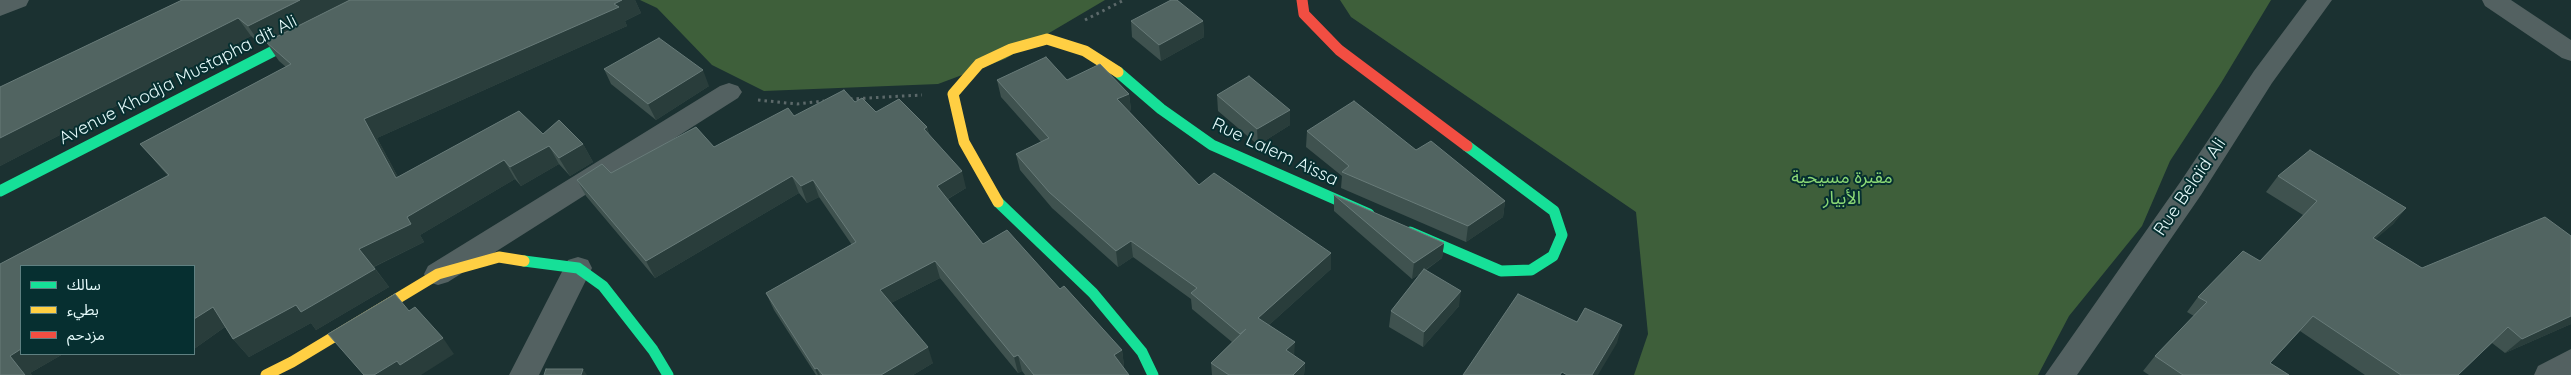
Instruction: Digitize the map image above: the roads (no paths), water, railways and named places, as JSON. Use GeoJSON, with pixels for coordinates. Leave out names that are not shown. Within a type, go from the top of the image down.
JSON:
{"type":"FeatureCollection","features":[{"type":"Feature","properties":{"kind":"street"},"geometry":{"type":"LineString","coordinates":[[0,8],[17,0]]}},
{"type":"Feature","properties":{"kind":"street","name":"Avenue Khodja Mustapha dit Ali"},"geometry":{"type":"LineString","coordinates":[[0,192],[372,0]]}},
{"type":"Feature","properties":{"kind":"street"},"geometry":{"type":"LineString","coordinates":[[1302,0],[1304,14],[1340,50],[1554,210],[1562,235],[1553,256],[1531,270],[1501,271],[1401,228]]}},
{"type":"Feature","properties":{"kind":"street","name":"Rue Belaïd Ali"},"geometry":{"type":"LineString","coordinates":[[2060,375],[2191,188],[2263,77],[2320,0]]}},
{"type":"Feature","properties":{"kind":"street"},"geometry":{"type":"LineString","coordinates":[[2494,0],[2571,52]]}},
{"type":"Feature","properties":{"kind":"street","name":"Rue Lalem Aïssa"},"geometry":{"type":"LineString","coordinates":[[1153,375],[1142,352],[1093,294],[997,201],[964,142],[953,94],[979,64],[1011,49],[1047,39],[1085,51],[1117,71],[1161,109],[1212,145],[1383,220]]}},
{"type":"Feature","properties":{"kind":"street"},"geometry":{"type":"LineString","coordinates":[[266,375],[292,362],[438,274],[729,92]]}},
{"type":"Feature","properties":{"kind":"street"},"geometry":{"type":"LineString","coordinates":[[438,274],[499,257],[578,268],[603,286],[653,350],[668,375]]}},
{"type":"Feature","properties":{"kind":"street"},"geometry":{"type":"LineString","coordinates":[[524,375],[578,268]]}},
{"type":"Feature","properties":{"kind":"street"},"geometry":{"type":"LineString","coordinates":[[2549,375],[2571,362]]}},
{"type":"Feature","properties":{"kind":"park label","name":"مقبرة مسيحية الأبيار"},"geometry":{"type":"Point","coordinates":[1842,188]}}]}
